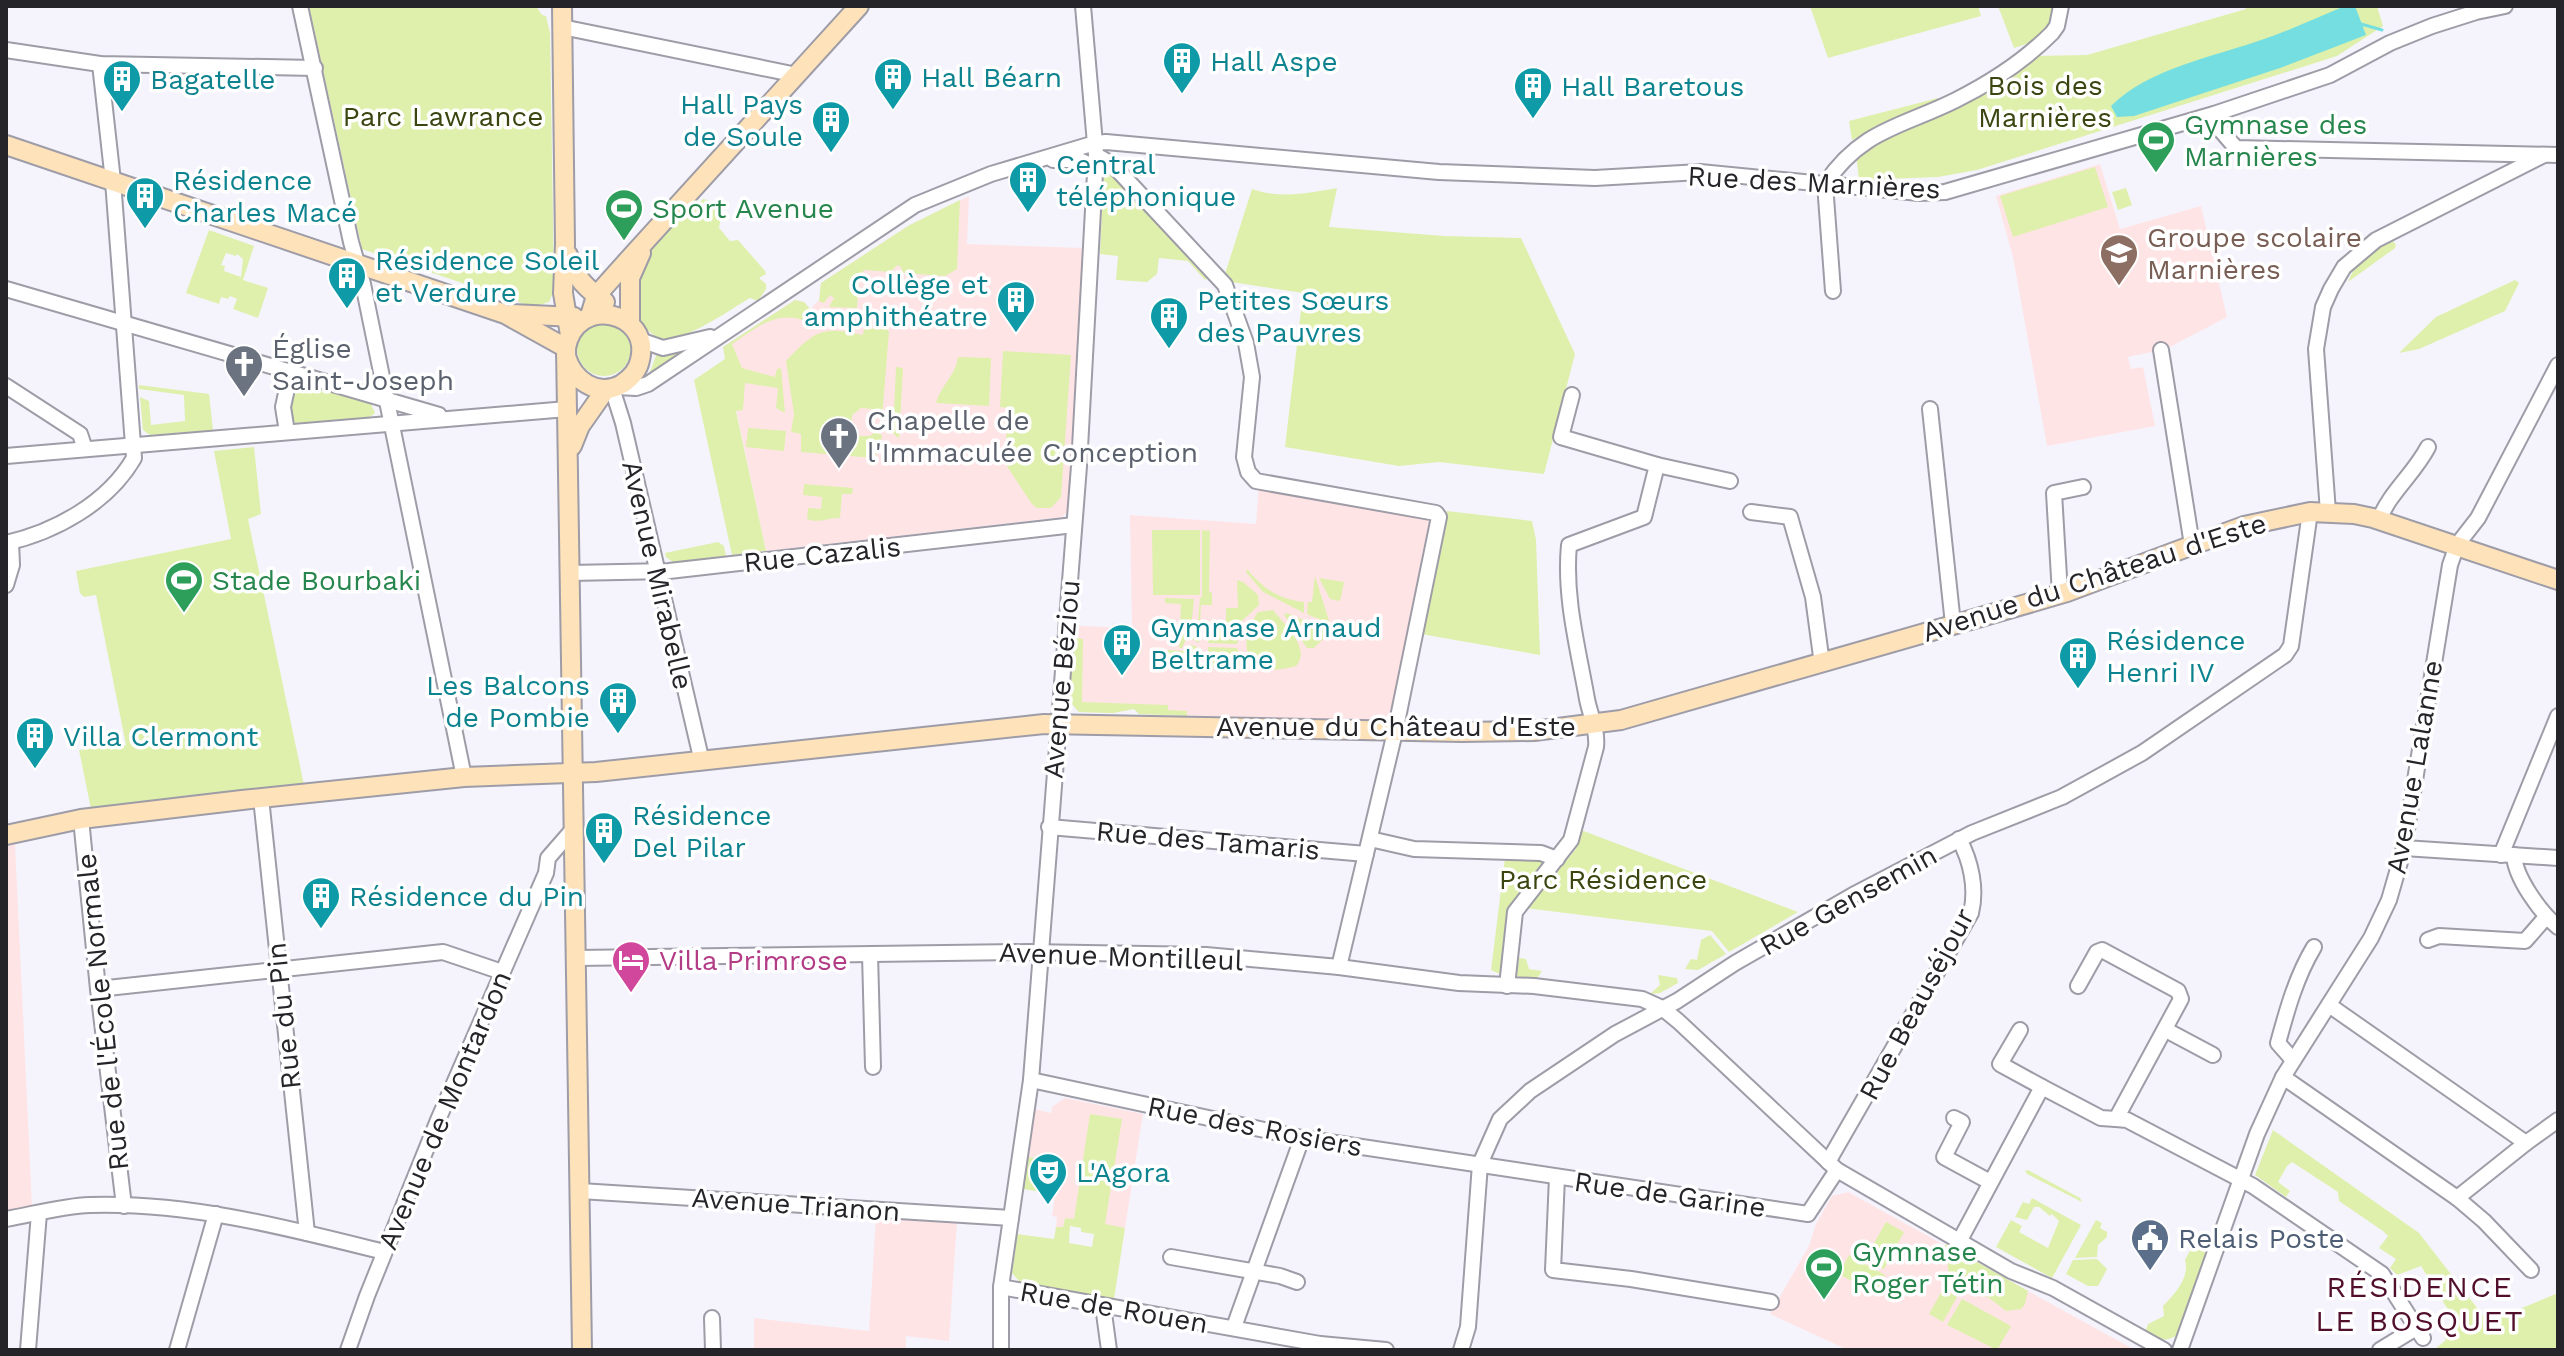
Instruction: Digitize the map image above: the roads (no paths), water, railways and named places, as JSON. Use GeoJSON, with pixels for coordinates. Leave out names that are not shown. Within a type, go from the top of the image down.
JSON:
{"type":"FeatureCollection","features":[{"type":"Feature","properties":{"kind":"street"},"geometry":{"type":"LineString","coordinates":[[300,6],[358,263],[464,777]]}},
{"type":"Feature","properties":{"kind":"street"},"geometry":{"type":"LineString","coordinates":[[562,6],[563,293],[567,339],[582,1350]]}},
{"type":"Feature","properties":{"kind":"street"},"geometry":{"type":"LineString","coordinates":[[859,6],[596,296],[567,339],[575,376],[595,388],[636,388],[648,384],[915,205],[991,174],[1036,160],[1095,155],[1112,164],[1225,285],[1246,343],[1252,377],[1244,457],[1248,472],[1256,481],[1436,513],[1439,517],[1395,732],[1339,967]]}},
{"type":"Feature","properties":{"kind":"street","name":"Avenue Béziou"},"geometry":{"type":"LineString","coordinates":[[1001,1350],[1001,1287],[1031,1080],[1074,525],[1095,155],[1083,6]]}},
{"type":"Feature","properties":{"kind":"street"},"geometry":{"type":"LineString","coordinates":[[1833,291],[1825,184],[1841,161],[1874,135],[1954,101],[2005,71],[2052,33],[2057,26],[2061,6]]}},
{"type":"Feature","properties":{"kind":"street","name":"Rue des Marnières"},"geometry":{"type":"LineString","coordinates":[[1095,155],[1111,142],[1439,172],[1595,178],[1700,172],[1919,193],[1945,192],[2214,114],[2330,75],[2390,43],[2432,26],[2505,6]]}},
{"type":"Feature","properties":{"kind":"street"},"geometry":{"type":"LineString","coordinates":[[562,27],[797,75]]}},
{"type":"Feature","properties":{"kind":"street"},"geometry":{"type":"LineString","coordinates":[[6,50],[100,64],[315,68]]}},
{"type":"Feature","properties":{"kind":"street"},"geometry":{"type":"LineString","coordinates":[[6,585],[12,565],[8,543],[61,523],[97,500],[124,476],[134,458],[113,181],[100,64]]}},
{"type":"Feature","properties":{"kind":"street"},"geometry":{"type":"LineString","coordinates":[[2214,114],[2217,126],[2236,148],[2551,155]]}},
{"type":"Feature","properties":{"kind":"street"},"geometry":{"type":"LineString","coordinates":[[6,145],[358,263],[567,339]]}},
{"type":"Feature","properties":{"kind":"street"},"geometry":{"type":"LineString","coordinates":[[1036,160],[1079,160],[1095,155]]}},
{"type":"Feature","properties":{"kind":"street","name":"Rue Gensemin"},"geometry":{"type":"LineString","coordinates":[[1461,1350],[1468,1327],[1480,1164],[1500,1119],[1530,1091],[1615,1034],[1819,914],[1959,839],[2062,797],[2142,753],[2285,655],[2291,646],[2319,512],[2316,349],[2323,307],[2338,276],[2344,267],[2376,240],[2551,155]]}},
{"type":"Feature","properties":{"kind":"street"},"geometry":{"type":"LineString","coordinates":[[630,327],[630,278],[648,237]]}},
{"type":"Feature","properties":{"kind":"street"},"geometry":{"type":"LineString","coordinates":[[565,244],[578,280],[630,327],[642,351],[635,373],[612,388],[580,426],[569,452]]}},
{"type":"Feature","properties":{"kind":"street"},"geometry":{"type":"LineString","coordinates":[[578,280],[594,279],[630,258]]}},
{"type":"Feature","properties":{"kind":"street"},"geometry":{"type":"LineString","coordinates":[[6,289],[449,418]]}},
{"type":"Feature","properties":{"kind":"street"},"geometry":{"type":"LineString","coordinates":[[567,339],[588,317],[596,296]]}},
{"type":"Feature","properties":{"kind":"street"},"geometry":{"type":"LineString","coordinates":[[505,314],[567,339]]}},
{"type":"Feature","properties":{"kind":"street"},"geometry":{"type":"LineString","coordinates":[[588,317],[600,314],[630,327],[663,348],[719,336]]}},
{"type":"Feature","properties":{"kind":"street"},"geometry":{"type":"LineString","coordinates":[[2161,350],[2192,545]]}},
{"type":"Feature","properties":{"kind":"street"},"geometry":{"type":"LineString","coordinates":[[287,432],[283,407],[291,370]]}},
{"type":"Feature","properties":{"kind":"street"},"geometry":{"type":"LineString","coordinates":[[2457,545],[2478,518],[2556,374]]}},
{"type":"Feature","properties":{"kind":"street"},"geometry":{"type":"LineString","coordinates":[[6,386],[80,434],[85,449]]}},
{"type":"Feature","properties":{"kind":"street","name":"Avenue Mirabelle"},"geometry":{"type":"LineString","coordinates":[[612,388],[622,416],[702,762]]}},
{"type":"Feature","properties":{"kind":"street"},"geometry":{"type":"LineString","coordinates":[[1572,395],[1561,437],[1657,465],[1730,481]]}},
{"type":"Feature","properties":{"kind":"street"},"geometry":{"type":"LineString","coordinates":[[6,456],[567,409]]}},
{"type":"Feature","properties":{"kind":"street"},"geometry":{"type":"LineString","coordinates":[[1930,409],[1953,624]]}},
{"type":"Feature","properties":{"kind":"street"},"geometry":{"type":"LineString","coordinates":[[2379,520],[2389,499],[2420,462],[2428,447]]}},
{"type":"Feature","properties":{"kind":"street"},"geometry":{"type":"LineString","coordinates":[[1507,986],[1518,907],[1571,840],[1596,747],[1597,735],[1570,608],[1566,574],[1569,545],[1644,517],[1657,465]]}},
{"type":"Feature","properties":{"kind":"street"},"geometry":{"type":"LineString","coordinates":[[2060,594],[2054,493],[2083,487]]}},
{"type":"Feature","properties":{"kind":"street"},"geometry":{"type":"LineString","coordinates":[[1751,512],[1790,517],[1813,597],[1822,664]]}},
{"type":"Feature","properties":{"kind":"street","name":"Avenue du Château d'Este"},"geometry":{"type":"LineString","coordinates":[[6,835],[81,819],[261,798],[464,777],[574,774],[1058,724],[1395,732],[1534,731],[1594,724],[1621,720],[1822,664],[2060,594],[2261,520],[2319,512],[2379,520],[2558,580]]}},
{"type":"Feature","properties":{"kind":"street","name":"Rue Cazalis"},"geometry":{"type":"LineString","coordinates":[[570,573],[658,572],[1074,525]]}},
{"type":"Feature","properties":{"kind":"street","name":"Avenue Lalanne"},"geometry":{"type":"LineString","coordinates":[[2180,1350],[2193,1321],[2240,1179],[2283,1077],[2371,938],[2389,900],[2404,848],[2450,565],[2457,545]]}},
{"type":"Feature","properties":{"kind":"street"},"geometry":{"type":"LineString","coordinates":[[2508,855],[2555,732],[2558,716]]}},
{"type":"Feature","properties":{"kind":"street","name":"Rue du Pin"},"geometry":{"type":"LineString","coordinates":[[261,798],[307,1233]]}},
{"type":"Feature","properties":{"kind":"street","name":"Rue de l'École Normale"},"geometry":{"type":"LineString","coordinates":[[81,819],[124,1206]]}},
{"type":"Feature","properties":{"kind":"street","name":"Avenue de Montardon"},"geometry":{"type":"LineString","coordinates":[[348,1350],[384,1252],[546,873],[548,858],[575,827]]}},
{"type":"Feature","properties":{"kind":"street","name":"Rue des Tamaris"},"geometry":{"type":"LineString","coordinates":[[1049,827],[1414,849],[1541,853],[1557,859]]}},
{"type":"Feature","properties":{"kind":"street","name":"Rue Beauséjour"},"geometry":{"type":"LineString","coordinates":[[1832,1166],[1971,913],[1972,879],[1968,855],[1959,839]]}},
{"type":"Feature","properties":{"kind":"street"},"geometry":{"type":"LineString","coordinates":[[2404,848],[2558,858]]}},
{"type":"Feature","properties":{"kind":"street"},"geometry":{"type":"LineString","coordinates":[[2508,855],[2546,917],[2558,927]]}},
{"type":"Feature","properties":{"kind":"street"},"geometry":{"type":"LineString","coordinates":[[546,873],[576,873]]}},
{"type":"Feature","properties":{"kind":"street"},"geometry":{"type":"LineString","coordinates":[[2428,940],[2439,936],[2525,941],[2546,917]]}},
{"type":"Feature","properties":{"kind":"street"},"geometry":{"type":"LineString","coordinates":[[2293,1060],[2278,1043],[2290,999],[2303,965],[2314,947]]}},
{"type":"Feature","properties":{"kind":"street"},"geometry":{"type":"LineString","coordinates":[[2078,986],[2097,952],[2105,951],[2180,994],[2181,1002],[2116,1119]]}},
{"type":"Feature","properties":{"kind":"street"},"geometry":{"type":"LineString","coordinates":[[98,989],[443,952],[502,972]]}},
{"type":"Feature","properties":{"kind":"street","name":"Avenue Montilleul"},"geometry":{"type":"LineString","coordinates":[[576,958],[1041,952],[1206,955],[1339,967],[1459,983],[1534,986],[1642,999],[1662,1008]]}},
{"type":"Feature","properties":{"kind":"street"},"geometry":{"type":"LineString","coordinates":[[870,954],[873,1067]]}},
{"type":"Feature","properties":{"kind":"street"},"geometry":{"type":"LineString","coordinates":[[2329,1005],[2526,1143]]}},
{"type":"Feature","properties":{"kind":"street"},"geometry":{"type":"LineString","coordinates":[[1662,1008],[1832,1166],[2011,1271],[2053,1288],[2164,1350]]}},
{"type":"Feature","properties":{"kind":"street"},"geometry":{"type":"LineString","coordinates":[[2020,1030],[2000,1064],[2101,1118],[2127,1120],[2240,1179],[2382,1274],[2419,1333],[2380,1350]]}},
{"type":"Feature","properties":{"kind":"street"},"geometry":{"type":"LineString","coordinates":[[2166,1030],[2213,1055]]}},
{"type":"Feature","properties":{"kind":"street"},"geometry":{"type":"LineString","coordinates":[[2283,1077],[2457,1198],[2531,1270]]}},
{"type":"Feature","properties":{"kind":"street","name":"Rue des Rosiers"},"geometry":{"type":"LineString","coordinates":[[1031,1080],[1302,1138],[1480,1164]]}},
{"type":"Feature","properties":{"kind":"street"},"geometry":{"type":"LineString","coordinates":[[1960,1240],[2042,1087]]}},
{"type":"Feature","properties":{"kind":"street"},"geometry":{"type":"LineString","coordinates":[[1954,1118],[1962,1122],[1944,1157],[1990,1182]]}},
{"type":"Feature","properties":{"kind":"street"},"geometry":{"type":"LineString","coordinates":[[2457,1198],[2558,1120]]}},
{"type":"Feature","properties":{"kind":"street"},"geometry":{"type":"LineString","coordinates":[[1234,1327],[1302,1138]]}},
{"type":"Feature","properties":{"kind":"street","name":"Rue de Garine"},"geometry":{"type":"LineString","coordinates":[[1480,1164],[1808,1214],[1832,1166]]}},
{"type":"Feature","properties":{"kind":"street"},"geometry":{"type":"LineString","coordinates":[[1557,1177],[1553,1270],[1631,1279],[1771,1302]]}},
{"type":"Feature","properties":{"kind":"street","name":"Avenue Trianon"},"geometry":{"type":"LineString","coordinates":[[580,1191],[1011,1218]]}},
{"type":"Feature","properties":{"kind":"street"},"geometry":{"type":"LineString","coordinates":[[6,1219],[82,1206],[124,1206],[216,1214],[384,1252]]}},
{"type":"Feature","properties":{"kind":"street"},"geometry":{"type":"LineString","coordinates":[[28,1350],[39,1213]]}},
{"type":"Feature","properties":{"kind":"street"},"geometry":{"type":"LineString","coordinates":[[177,1350],[216,1214]]}},
{"type":"Feature","properties":{"kind":"street"},"geometry":{"type":"LineString","coordinates":[[1171,1257],[1297,1282]]}},
{"type":"Feature","properties":{"kind":"street","name":"Rue de Rouen"},"geometry":{"type":"LineString","coordinates":[[1001,1287],[1234,1327],[1320,1347]]}},
{"type":"Feature","properties":{"kind":"street"},"geometry":{"type":"LineString","coordinates":[[1103,1306],[1109,1350]]}},
{"type":"Feature","properties":{"kind":"street"},"geometry":{"type":"LineString","coordinates":[[712,1318],[713,1350]]}},
{"type":"Feature","properties":{"kind":"street"},"geometry":{"type":"LineString","coordinates":[[1320,1347],[1386,1350]]}},
{"type":"Feature","properties":{"kind":"water"},"geometry":{"type":"Polygon","coordinates":[[[2345,6],[2355,6],[2366,35],[2280,68],[2134,116],[2117,117],[2111,106],[2126,93],[2163,73],[2274,35],[2345,6]]]}},
{"type":"Feature","properties":{"kind":"waterway"},"geometry":{"type":"LineString","coordinates":[[2361,24],[2382,30]]}},
{"type":"Feature","properties":{"kind":"place","name":"Hall Aspe"},"geometry":{"type":"Point","coordinates":[1182,95]}},
{"type":"Feature","properties":{"kind":"place","name":"Hall Béarn"},"geometry":{"type":"Point","coordinates":[893,111]}},
{"type":"Feature","properties":{"kind":"place","name":"Bagatelle"},"geometry":{"type":"Point","coordinates":[122,113]}},
{"type":"Feature","properties":{"kind":"place","name":"Hall Baretous"},"geometry":{"type":"Point","coordinates":[1533,120]}},
{"type":"Feature","properties":{"kind":"place","name":"Hall Pays de Soule"},"geometry":{"type":"Point","coordinates":[831,154]}},
{"type":"Feature","properties":{"kind":"place","name":"Gymnase des Marnières"},"geometry":{"type":"Point","coordinates":[2156,174]}},
{"type":"Feature","properties":{"kind":"place","name":"Central téléphonique"},"geometry":{"type":"Point","coordinates":[1028,214]}},
{"type":"Feature","properties":{"kind":"place","name":"Résidence Charles Macé"},"geometry":{"type":"Point","coordinates":[145,230]}},
{"type":"Feature","properties":{"kind":"place","name":"Sport Avenue"},"geometry":{"type":"Point","coordinates":[624,242]}},
{"type":"Feature","properties":{"kind":"place","name":"Groupe scolaire Marnières"},"geometry":{"type":"Point","coordinates":[2119,287]}},
{"type":"Feature","properties":{"kind":"place","name":"Résidence Soleil et Verdure"},"geometry":{"type":"Point","coordinates":[347,310]}},
{"type":"Feature","properties":{"kind":"place","name":"Collège et amphithéatre"},"geometry":{"type":"Point","coordinates":[1016,334]}},
{"type":"Feature","properties":{"kind":"place","name":"Petites Sœurs des Pauvres"},"geometry":{"type":"Point","coordinates":[1169,350]}},
{"type":"Feature","properties":{"kind":"place","name":"Église Saint-Joseph"},"geometry":{"type":"Point","coordinates":[244,398]}},
{"type":"Feature","properties":{"kind":"place","name":"Chapelle de l'Immaculée Conception"},"geometry":{"type":"Point","coordinates":[839,470]}},
{"type":"Feature","properties":{"kind":"place","name":"Stade Bourbaki"},"geometry":{"type":"Point","coordinates":[184,614]}},
{"type":"Feature","properties":{"kind":"place","name":"Gymnase Arnaud Beltrame"},"geometry":{"type":"Point","coordinates":[1122,677]}},
{"type":"Feature","properties":{"kind":"place","name":"Résidence Henri IV"},"geometry":{"type":"Point","coordinates":[2078,690]}},
{"type":"Feature","properties":{"kind":"place","name":"Les Balcons de Pombie"},"geometry":{"type":"Point","coordinates":[618,735]}},
{"type":"Feature","properties":{"kind":"place","name":"Villa Clermont"},"geometry":{"type":"Point","coordinates":[35,770]}},
{"type":"Feature","properties":{"kind":"place","name":"Résidence Del Pilar"},"geometry":{"type":"Point","coordinates":[604,865]}},
{"type":"Feature","properties":{"kind":"place","name":"Résidence du Pin"},"geometry":{"type":"Point","coordinates":[321,930]}},
{"type":"Feature","properties":{"kind":"place","name":"Villa Primrose"},"geometry":{"type":"Point","coordinates":[631,994]}},
{"type":"Feature","properties":{"kind":"place","name":"L'Agora"},"geometry":{"type":"Point","coordinates":[1048,1206]}},
{"type":"Feature","properties":{"kind":"place","name":"Relais Poste"},"geometry":{"type":"Point","coordinates":[2150,1272]}},
{"type":"Feature","properties":{"kind":"place","name":"Gymnase Roger Tétin"},"geometry":{"type":"Point","coordinates":[1824,1301]}},
{"type":"Feature","properties":{"kind":"district","name":"RÉSIDENCE LE BOSQUET"},"geometry":{"type":"Point","coordinates":[2420,1304]}},
{"type":"Feature","properties":{"kind":"park label","name":"Bois des Marnières"},"geometry":{"type":"Point","coordinates":[2045,101]}},
{"type":"Feature","properties":{"kind":"park label","name":"Parc Lawrance"},"geometry":{"type":"Point","coordinates":[443,116]}},
{"type":"Feature","properties":{"kind":"park label","name":"Parc Résidence"},"geometry":{"type":"Point","coordinates":[1603,879]}}]}
